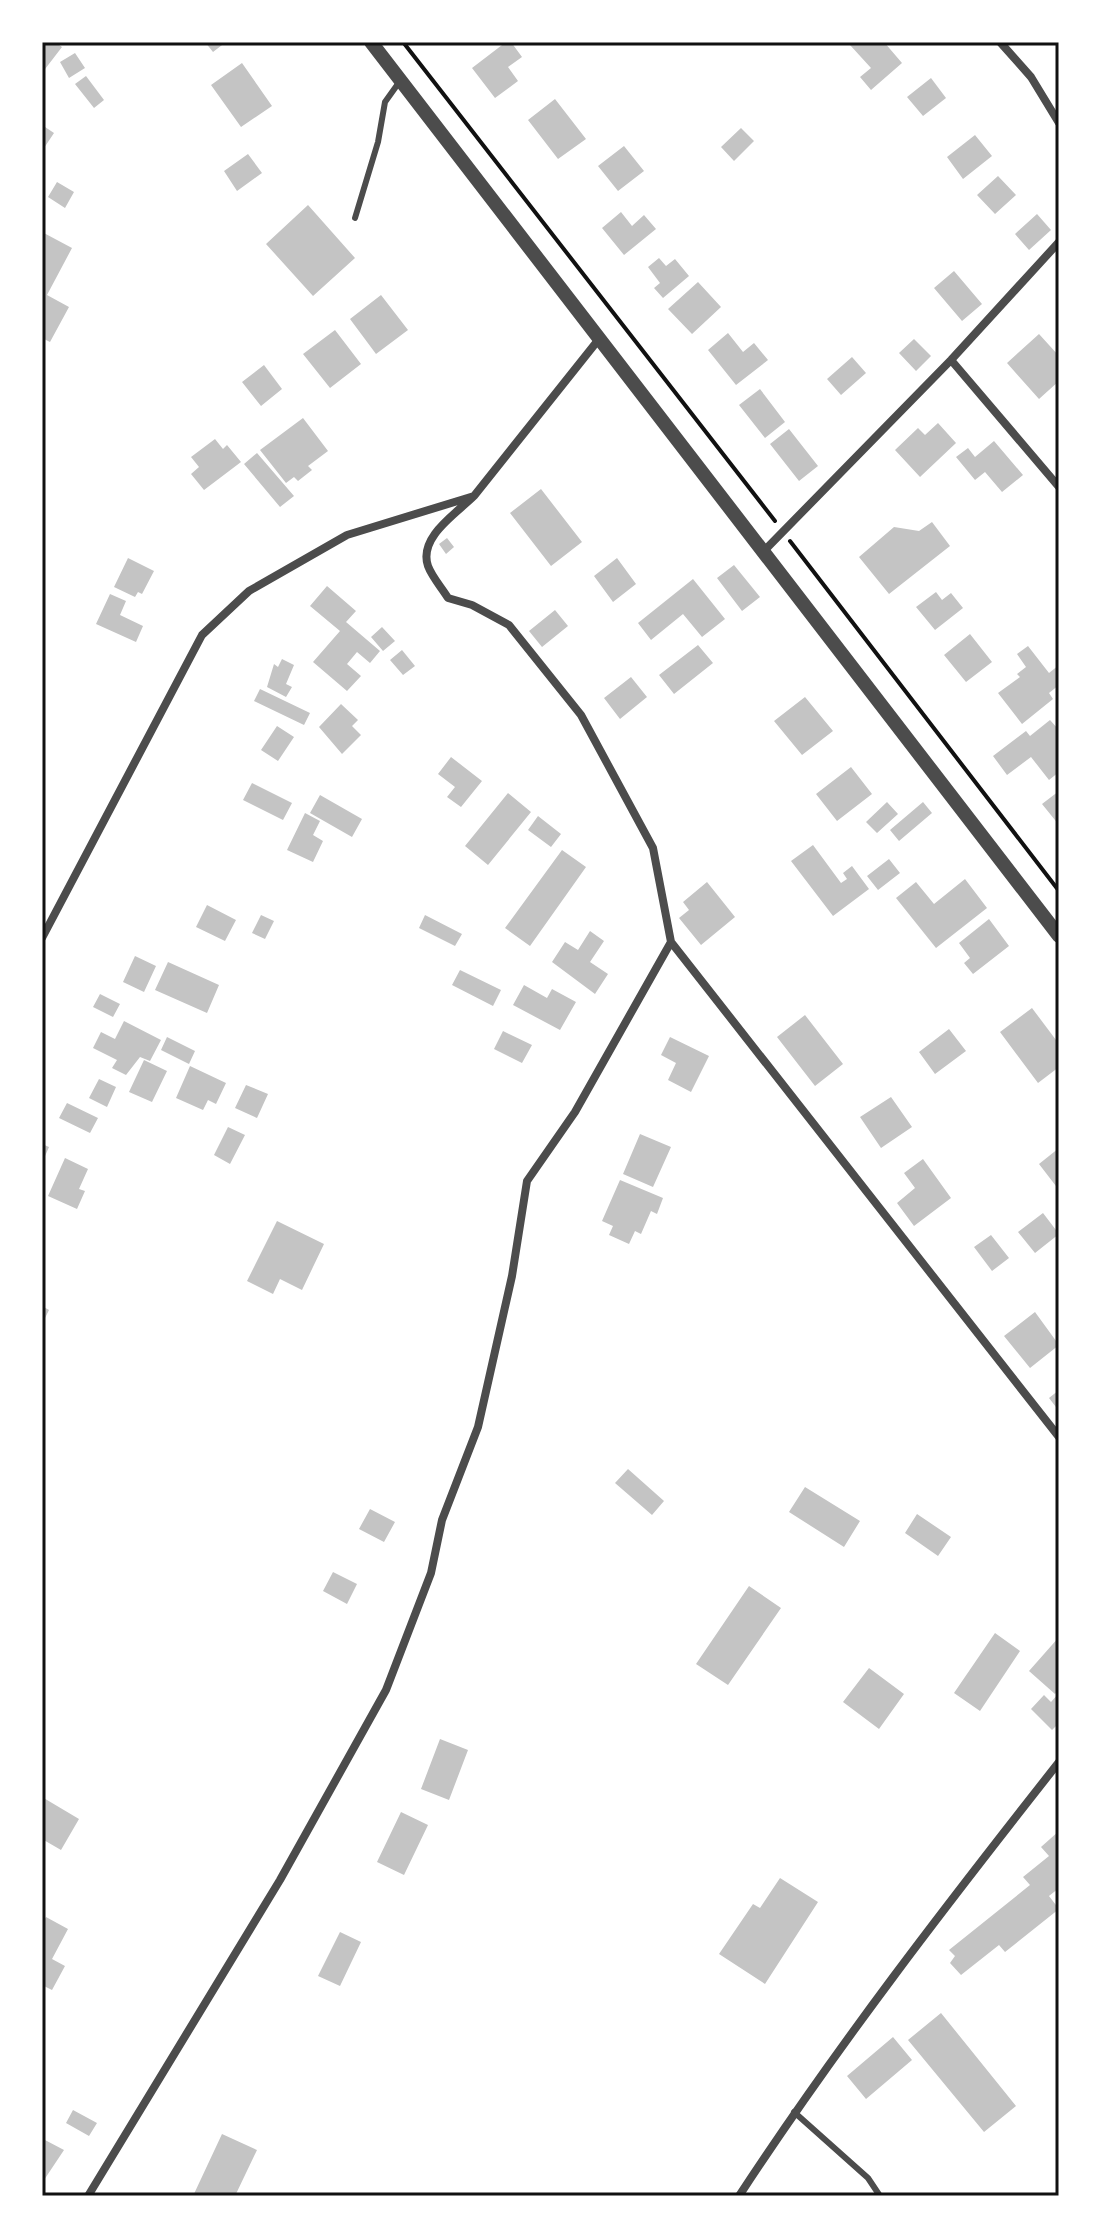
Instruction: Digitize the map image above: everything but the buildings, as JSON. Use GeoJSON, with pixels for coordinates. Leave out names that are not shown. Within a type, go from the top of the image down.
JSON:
{"type":"FeatureCollection","features":[{"type":"Feature","properties":{"kind":"street"},"geometry":{"type":"LineString","coordinates":[[371,42],[1059,936]]}},
{"type":"Feature","properties":{"kind":"street"},"geometry":{"type":"LineString","coordinates":[[1000,42],[1031,77],[1059,123]]}},
{"type":"Feature","properties":{"kind":"street"},"geometry":{"type":"LineString","coordinates":[[763,552],[951,360],[1059,242]]}},
{"type":"Feature","properties":{"kind":"street"},"geometry":{"type":"LineString","coordinates":[[599,339],[474,496],[435,534],[427,548],[428,565],[448,598],[472,605],[509,625],[581,715],[653,848],[671,942],[1059,1437]]}},
{"type":"Feature","properties":{"kind":"street"},"geometry":{"type":"LineString","coordinates":[[951,360],[1059,487]]}},
{"type":"Feature","properties":{"kind":"street"},"geometry":{"type":"LineString","coordinates":[[42,938],[202,635],[249,591],[347,535],[474,496]]}},
{"type":"Feature","properties":{"kind":"street"},"geometry":{"type":"LineString","coordinates":[[88,2196],[280,1880],[386,1690],[431,1573],[442,1520],[478,1427],[512,1276],[527,1181],[575,1112],[671,942]]}},
{"type":"Feature","properties":{"kind":"street"},"geometry":{"type":"LineString","coordinates":[[739,2196],[794,2112],[933,1922],[1059,1762]]}},
{"type":"Feature","properties":{"kind":"lane"},"geometry":{"type":"LineString","coordinates":[[355,218],[378,142],[385,102],[400,81]]}},
{"type":"Feature","properties":{"kind":"lane"},"geometry":{"type":"LineString","coordinates":[[794,2112],[868,2178],[880,2196]]}},
{"type":"Feature","properties":{"kind":"path"},"geometry":{"type":"LineString","coordinates":[[403,42],[1059,891]]}}]}
